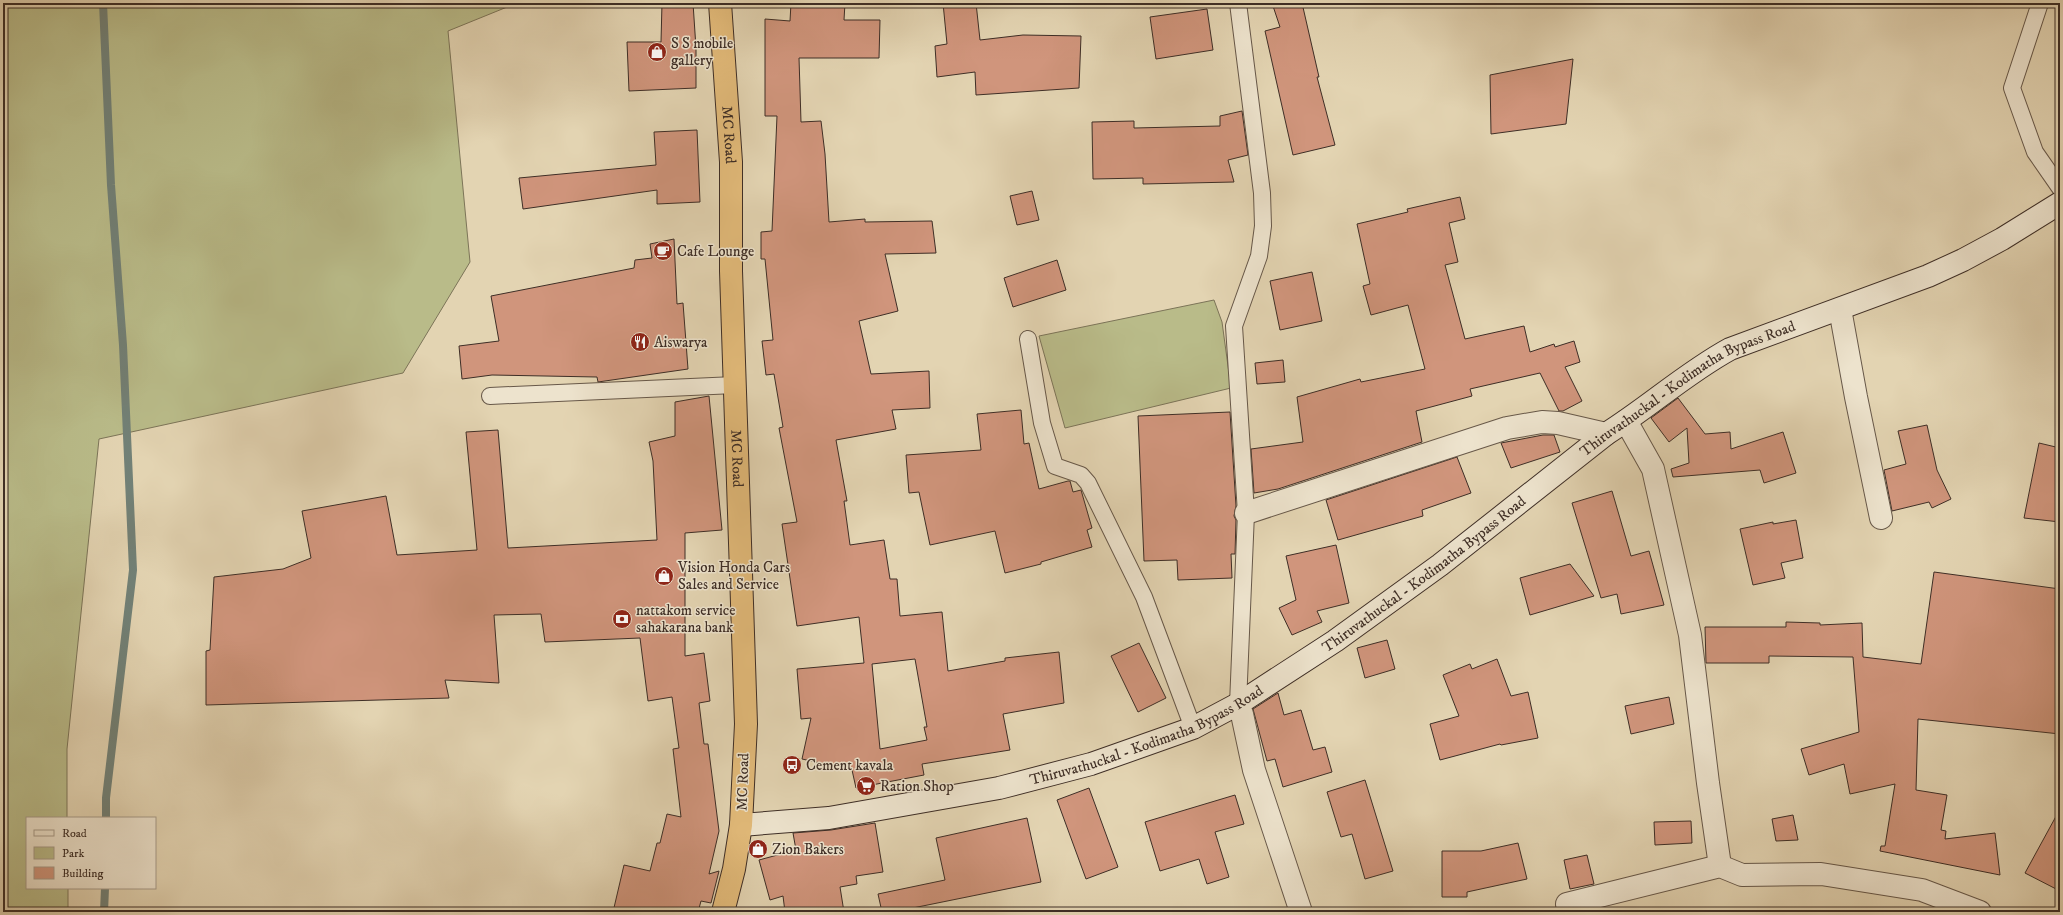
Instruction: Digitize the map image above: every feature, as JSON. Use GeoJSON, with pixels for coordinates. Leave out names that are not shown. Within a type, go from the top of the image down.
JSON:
{"type":"FeatureCollection","features":[{"type":"Feature","properties":{"kind":"highway","name":"MC Road"},"geometry":{"type":"LineString","coordinates":[[720,3],[731,162],[731,271],[746,724],[741,825],[734,869],[723,912]]}},
{"type":"Feature","properties":{"kind":"street","name":"Thiruvathuckal - Kodimatha Bypass Road"},"geometry":{"type":"LineString","coordinates":[[741,825],[829,818],[999,788],[1091,764],[1193,728],[1238,704],[1335,642],[1440,565],[1606,434],[1708,362],[1730,349],[1928,276],[1963,260],[2060,203]]}},
{"type":"Feature","properties":{"kind":"street"},"geometry":{"type":"LineString","coordinates":[[1840,309],[1856,397],[1881,518]]}},
{"type":"Feature","properties":{"kind":"street"},"geometry":{"type":"LineString","coordinates":[[1626,421],[1654,469],[1690,634],[1708,783],[1720,866]]}},
{"type":"Feature","properties":{"kind":"street"},"geometry":{"type":"LineString","coordinates":[[1246,514],[1506,428],[1542,422],[1558,423],[1606,434]]}},
{"type":"Feature","properties":{"kind":"street"},"geometry":{"type":"LineString","coordinates":[[1238,704],[1242,714],[1254,770],[1301,912]]}},
{"type":"Feature","properties":{"kind":"street"},"geometry":{"type":"LineString","coordinates":[[1568,904],[1720,866],[1742,875],[1821,874],[1922,890],[1980,912]]}},
{"type":"Feature","properties":{"kind":"lane"},"geometry":{"type":"LineString","coordinates":[[1238,3],[1262,193],[1263,226],[1259,256],[1234,326],[1246,514],[1238,704]]}},
{"type":"Feature","properties":{"kind":"lane"},"geometry":{"type":"LineString","coordinates":[[2040,3],[2012,88],[2035,152],[2060,188]]}},
{"type":"Feature","properties":{"kind":"lane"},"geometry":{"type":"LineString","coordinates":[[1028,339],[1042,423],[1055,466],[1081,475],[1088,483],[1144,597],[1193,728]]}},
{"type":"Feature","properties":{"kind":"lane"},"geometry":{"type":"LineString","coordinates":[[490,396],[735,385]]}},
{"type":"Feature","properties":{"kind":"green space"},"geometry":{"type":"Polygon","coordinates":[[[3,3],[517,3],[448,31],[470,262],[403,373],[99,439],[67,749],[67,817],[26,817],[26,889],[68,889],[68,912],[3,912],[3,3]]]}},
{"type":"Feature","properties":{"kind":"green space"},"geometry":{"type":"Polygon","coordinates":[[[1214,300],[1222,322],[1231,388],[1065,428],[1039,336],[1214,300]]]}},
{"type":"Feature","properties":{"kind":"building"},"geometry":{"type":"Polygon","coordinates":[[[662,3],[693,3],[696,48],[696,88],[629,91],[627,42],[661,42],[662,3]]]}},
{"type":"Feature","properties":{"kind":"building"},"geometry":{"type":"Polygon","coordinates":[[[791,3],[845,3],[844,20],[880,20],[879,58],[799,58],[801,122],[821,121],[825,154],[829,222],[865,219],[865,222],[932,221],[936,253],[885,254],[898,311],[859,321],[871,374],[929,371],[930,408],[892,410],[896,429],[836,440],[847,501],[844,501],[850,545],[884,540],[890,579],[897,579],[900,616],[942,612],[948,671],[1005,661],[1005,658],[1059,652],[1064,703],[1003,714],[1010,750],[922,764],[924,775],[856,788],[852,770],[802,759],[811,718],[801,719],[797,669],[864,663],[859,617],[797,626],[782,524],[797,522],[779,428],[783,427],[774,374],[766,375],[762,341],[773,340],[765,259],[761,259],[761,232],[772,231],[777,116],[765,116],[765,19],[790,21],[791,3]],[[915,659],[872,664],[880,749],[927,740],[924,727],[927,727],[915,659]]]}},
{"type":"Feature","properties":{"kind":"building"},"geometry":{"type":"Polygon","coordinates":[[[943,3],[976,3],[980,40],[1023,35],[1081,36],[1079,88],[976,95],[975,72],[937,77],[935,46],[947,44],[943,3]]]}},
{"type":"Feature","properties":{"kind":"building"},"geometry":{"type":"Polygon","coordinates":[[[1272,3],[1302,3],[1319,77],[1317,77],[1335,145],[1293,155],[1265,31],[1280,27],[1272,3]]]}},
{"type":"Feature","properties":{"kind":"building"},"geometry":{"type":"Polygon","coordinates":[[[1207,9],[1213,50],[1156,59],[1150,17],[1207,9]]]}},
{"type":"Feature","properties":{"kind":"building"},"geometry":{"type":"Polygon","coordinates":[[[1573,59],[1566,124],[1491,134],[1490,75],[1573,59]]]}},
{"type":"Feature","properties":{"kind":"building"},"geometry":{"type":"Polygon","coordinates":[[[1242,111],[1248,155],[1228,160],[1234,182],[1143,184],[1143,178],[1093,179],[1092,122],[1134,121],[1134,128],[1220,126],[1220,116],[1242,111]]]}},
{"type":"Feature","properties":{"kind":"building"},"geometry":{"type":"Polygon","coordinates":[[[697,130],[700,202],[657,204],[657,190],[523,209],[519,178],[656,165],[654,132],[697,130]]]}},
{"type":"Feature","properties":{"kind":"building"},"geometry":{"type":"Polygon","coordinates":[[[1032,191],[1039,220],[1017,225],[1010,196],[1032,191]]]}},
{"type":"Feature","properties":{"kind":"building"},"geometry":{"type":"Polygon","coordinates":[[[1460,197],[1465,219],[1449,223],[1458,262],[1445,265],[1465,339],[1524,326],[1530,352],[1554,344],[1555,347],[1574,341],[1580,362],[1565,367],[1582,401],[1563,411],[1559,411],[1540,373],[1470,389],[1472,396],[1416,411],[1422,442],[1278,489],[1254,493],[1251,449],[1303,442],[1297,397],[1360,379],[1361,382],[1425,369],[1408,305],[1371,315],[1363,286],[1370,284],[1357,224],[1408,212],[1407,209],[1460,197]]]}},
{"type":"Feature","properties":{"kind":"building"},"geometry":{"type":"Polygon","coordinates":[[[674,239],[677,304],[683,303],[688,369],[598,382],[597,377],[492,375],[462,379],[459,346],[499,341],[491,296],[634,268],[635,260],[652,258],[650,244],[674,239]]]}},
{"type":"Feature","properties":{"kind":"building"},"geometry":{"type":"Polygon","coordinates":[[[1057,260],[1066,290],[1013,307],[1004,278],[1057,260]]]}},
{"type":"Feature","properties":{"kind":"building"},"geometry":{"type":"Polygon","coordinates":[[[1312,272],[1322,321],[1280,330],[1270,281],[1312,272]]]}},
{"type":"Feature","properties":{"kind":"building"},"geometry":{"type":"Polygon","coordinates":[[[1283,360],[1285,382],[1257,384],[1255,363],[1283,360]]]}},
{"type":"Feature","properties":{"kind":"building"},"geometry":{"type":"Polygon","coordinates":[[[709,396],[722,530],[685,533],[685,656],[704,653],[710,701],[699,703],[704,744],[708,744],[719,831],[709,874],[719,871],[711,903],[701,901],[698,912],[613,912],[624,865],[650,871],[657,843],[660,843],[667,814],[681,817],[673,749],[679,748],[672,697],[648,701],[640,638],[545,642],[541,614],[494,615],[499,683],[445,680],[449,698],[206,705],[206,651],[210,650],[214,577],[283,569],[311,558],[302,511],[386,496],[397,555],[477,550],[466,432],[498,430],[508,548],[657,540],[653,461],[649,442],[675,436],[675,402],[709,396]]]}},
{"type":"Feature","properties":{"kind":"building"},"geometry":{"type":"Polygon","coordinates":[[[1678,398],[1705,434],[1730,432],[1731,449],[1783,432],[1796,473],[1764,483],[1760,470],[1673,477],[1671,469],[1689,463],[1687,428],[1669,442],[1651,418],[1678,398]]]}},
{"type":"Feature","properties":{"kind":"building"},"geometry":{"type":"Polygon","coordinates":[[[1021,410],[1024,444],[1029,443],[1039,489],[1070,481],[1073,492],[1081,490],[1092,528],[1087,530],[1092,547],[1041,562],[1041,564],[1005,573],[995,531],[930,545],[919,492],[909,493],[906,455],[981,450],[977,414],[1021,410]]]}},
{"type":"Feature","properties":{"kind":"building"},"geometry":{"type":"Polygon","coordinates":[[[1230,412],[1236,506],[1234,516],[1236,520],[1235,554],[1231,554],[1232,578],[1178,580],[1177,560],[1144,561],[1138,416],[1230,412]]]}},
{"type":"Feature","properties":{"kind":"building"},"geometry":{"type":"Polygon","coordinates":[[[1927,425],[1937,470],[1951,499],[1932,508],[1929,502],[1892,511],[1884,470],[1906,464],[1898,431],[1927,425]]]}},
{"type":"Feature","properties":{"kind":"building"},"geometry":{"type":"Polygon","coordinates":[[[1543,435],[1554,435],[1560,452],[1511,468],[1501,443],[1543,435]]]}},
{"type":"Feature","properties":{"kind":"building"},"geometry":{"type":"Polygon","coordinates":[[[2039,443],[2060,448],[2060,522],[2024,518],[2039,443]]]}},
{"type":"Feature","properties":{"kind":"building"},"geometry":{"type":"Polygon","coordinates":[[[1457,457],[1471,493],[1422,510],[1423,516],[1338,540],[1326,500],[1457,457]]]}},
{"type":"Feature","properties":{"kind":"building"},"geometry":{"type":"Polygon","coordinates":[[[1612,491],[1631,556],[1649,551],[1664,605],[1621,614],[1617,594],[1601,598],[1572,503],[1612,491]]]}},
{"type":"Feature","properties":{"kind":"building"},"geometry":{"type":"Polygon","coordinates":[[[1796,520],[1803,558],[1781,563],[1785,578],[1753,585],[1740,529],[1773,522],[1773,524],[1796,520]]]}},
{"type":"Feature","properties":{"kind":"building"},"geometry":{"type":"Polygon","coordinates":[[[1336,545],[1349,603],[1317,611],[1322,622],[1292,635],[1279,608],[1296,600],[1286,556],[1336,545]]]}},
{"type":"Feature","properties":{"kind":"building"},"geometry":{"type":"Polygon","coordinates":[[[1570,564],[1594,596],[1530,615],[1520,578],[1570,564]]]}},
{"type":"Feature","properties":{"kind":"building"},"geometry":{"type":"Polygon","coordinates":[[[1934,572],[2060,589],[2060,734],[1918,719],[1916,790],[1947,795],[1941,830],[1946,831],[1945,839],[1995,833],[2000,875],[1880,851],[1881,846],[1885,846],[1895,784],[1850,794],[1844,764],[1809,775],[1801,749],[1859,732],[1853,657],[1769,656],[1769,663],[1706,663],[1705,627],[1786,627],[1786,622],[1820,623],[1820,625],[1862,623],[1863,657],[1921,664],[1934,572]]]}},
{"type":"Feature","properties":{"kind":"building"},"geometry":{"type":"Polygon","coordinates":[[[1387,640],[1395,669],[1365,678],[1357,648],[1387,640]]]}},
{"type":"Feature","properties":{"kind":"building"},"geometry":{"type":"Polygon","coordinates":[[[1139,643],[1166,698],[1138,712],[1111,656],[1139,643]]]}},
{"type":"Feature","properties":{"kind":"building"},"geometry":{"type":"Polygon","coordinates":[[[1497,659],[1511,696],[1528,692],[1538,738],[1500,744],[1440,760],[1430,724],[1459,716],[1443,675],[1470,664],[1472,669],[1497,659]]]}},
{"type":"Feature","properties":{"kind":"building"},"geometry":{"type":"Polygon","coordinates":[[[1278,693],[1284,715],[1301,710],[1313,750],[1325,747],[1332,772],[1283,787],[1275,759],[1267,761],[1253,709],[1278,693]]]}},
{"type":"Feature","properties":{"kind":"building"},"geometry":{"type":"Polygon","coordinates":[[[1669,697],[1674,724],[1631,734],[1625,706],[1669,697]]]}},
{"type":"Feature","properties":{"kind":"building"},"geometry":{"type":"Polygon","coordinates":[[[1365,780],[1393,871],[1365,879],[1352,834],[1341,837],[1327,792],[1365,780]]]}},
{"type":"Feature","properties":{"kind":"building"},"geometry":{"type":"Polygon","coordinates":[[[1089,788],[1118,867],[1086,879],[1057,800],[1089,788]]]}},
{"type":"Feature","properties":{"kind":"building"},"geometry":{"type":"Polygon","coordinates":[[[1235,795],[1244,824],[1215,832],[1229,877],[1207,884],[1199,859],[1160,871],[1145,822],[1235,795]]]}},
{"type":"Feature","properties":{"kind":"building"},"geometry":{"type":"Polygon","coordinates":[[[2060,809],[2060,891],[2025,873],[2060,809]]]}},
{"type":"Feature","properties":{"kind":"building"},"geometry":{"type":"Polygon","coordinates":[[[1793,815],[1798,840],[1776,841],[1772,819],[1793,815]]]}},
{"type":"Feature","properties":{"kind":"building"},"geometry":{"type":"Polygon","coordinates":[[[1027,818],[1041,882],[893,912],[882,912],[878,894],[945,880],[936,838],[1027,818]]]}},
{"type":"Feature","properties":{"kind":"building"},"geometry":{"type":"Polygon","coordinates":[[[1691,821],[1692,843],[1655,845],[1654,822],[1691,821]]]}},
{"type":"Feature","properties":{"kind":"building"},"geometry":{"type":"Polygon","coordinates":[[[875,823],[883,872],[856,876],[857,884],[840,887],[844,912],[785,912],[783,896],[770,900],[759,860],[796,850],[793,833],[831,830],[875,823]]]}},
{"type":"Feature","properties":{"kind":"building"},"geometry":{"type":"Polygon","coordinates":[[[1518,843],[1527,879],[1467,892],[1467,897],[1442,897],[1442,851],[1481,851],[1518,843]]]}},
{"type":"Feature","properties":{"kind":"building"},"geometry":{"type":"Polygon","coordinates":[[[1587,855],[1594,884],[1570,889],[1564,860],[1587,855]]]}},
{"type":"Feature","properties":{"kind":"waterway"},"geometry":{"type":"LineString","coordinates":[[103,3],[111,185],[123,345],[133,570],[106,798],[106,817]]}},
{"type":"Feature","properties":{"kind":"waterway"},"geometry":{"type":"LineString","coordinates":[[104,912],[105,889]]}},
{"type":"Feature","properties":{"kind":"place","name":"S S mobile gallery"},"geometry":{"type":"Point","coordinates":[657,52]}},
{"type":"Feature","properties":{"kind":"place","name":"Cafe Lounge"},"geometry":{"type":"Point","coordinates":[663,251]}},
{"type":"Feature","properties":{"kind":"place","name":"Aiswarya"},"geometry":{"type":"Point","coordinates":[640,342]}},
{"type":"Feature","properties":{"kind":"place","name":"Vision Honda Cars Sales and Service"},"geometry":{"type":"Point","coordinates":[664,576]}},
{"type":"Feature","properties":{"kind":"place","name":"nattakom service sahakarana bank"},"geometry":{"type":"Point","coordinates":[622,619]}},
{"type":"Feature","properties":{"kind":"place","name":"Cement kavala"},"geometry":{"type":"Point","coordinates":[792,765]}},
{"type":"Feature","properties":{"kind":"place","name":"Ration Shop"},"geometry":{"type":"Point","coordinates":[866,786]}},
{"type":"Feature","properties":{"kind":"place","name":"Zion Bakers"},"geometry":{"type":"Point","coordinates":[758,849]}}]}
